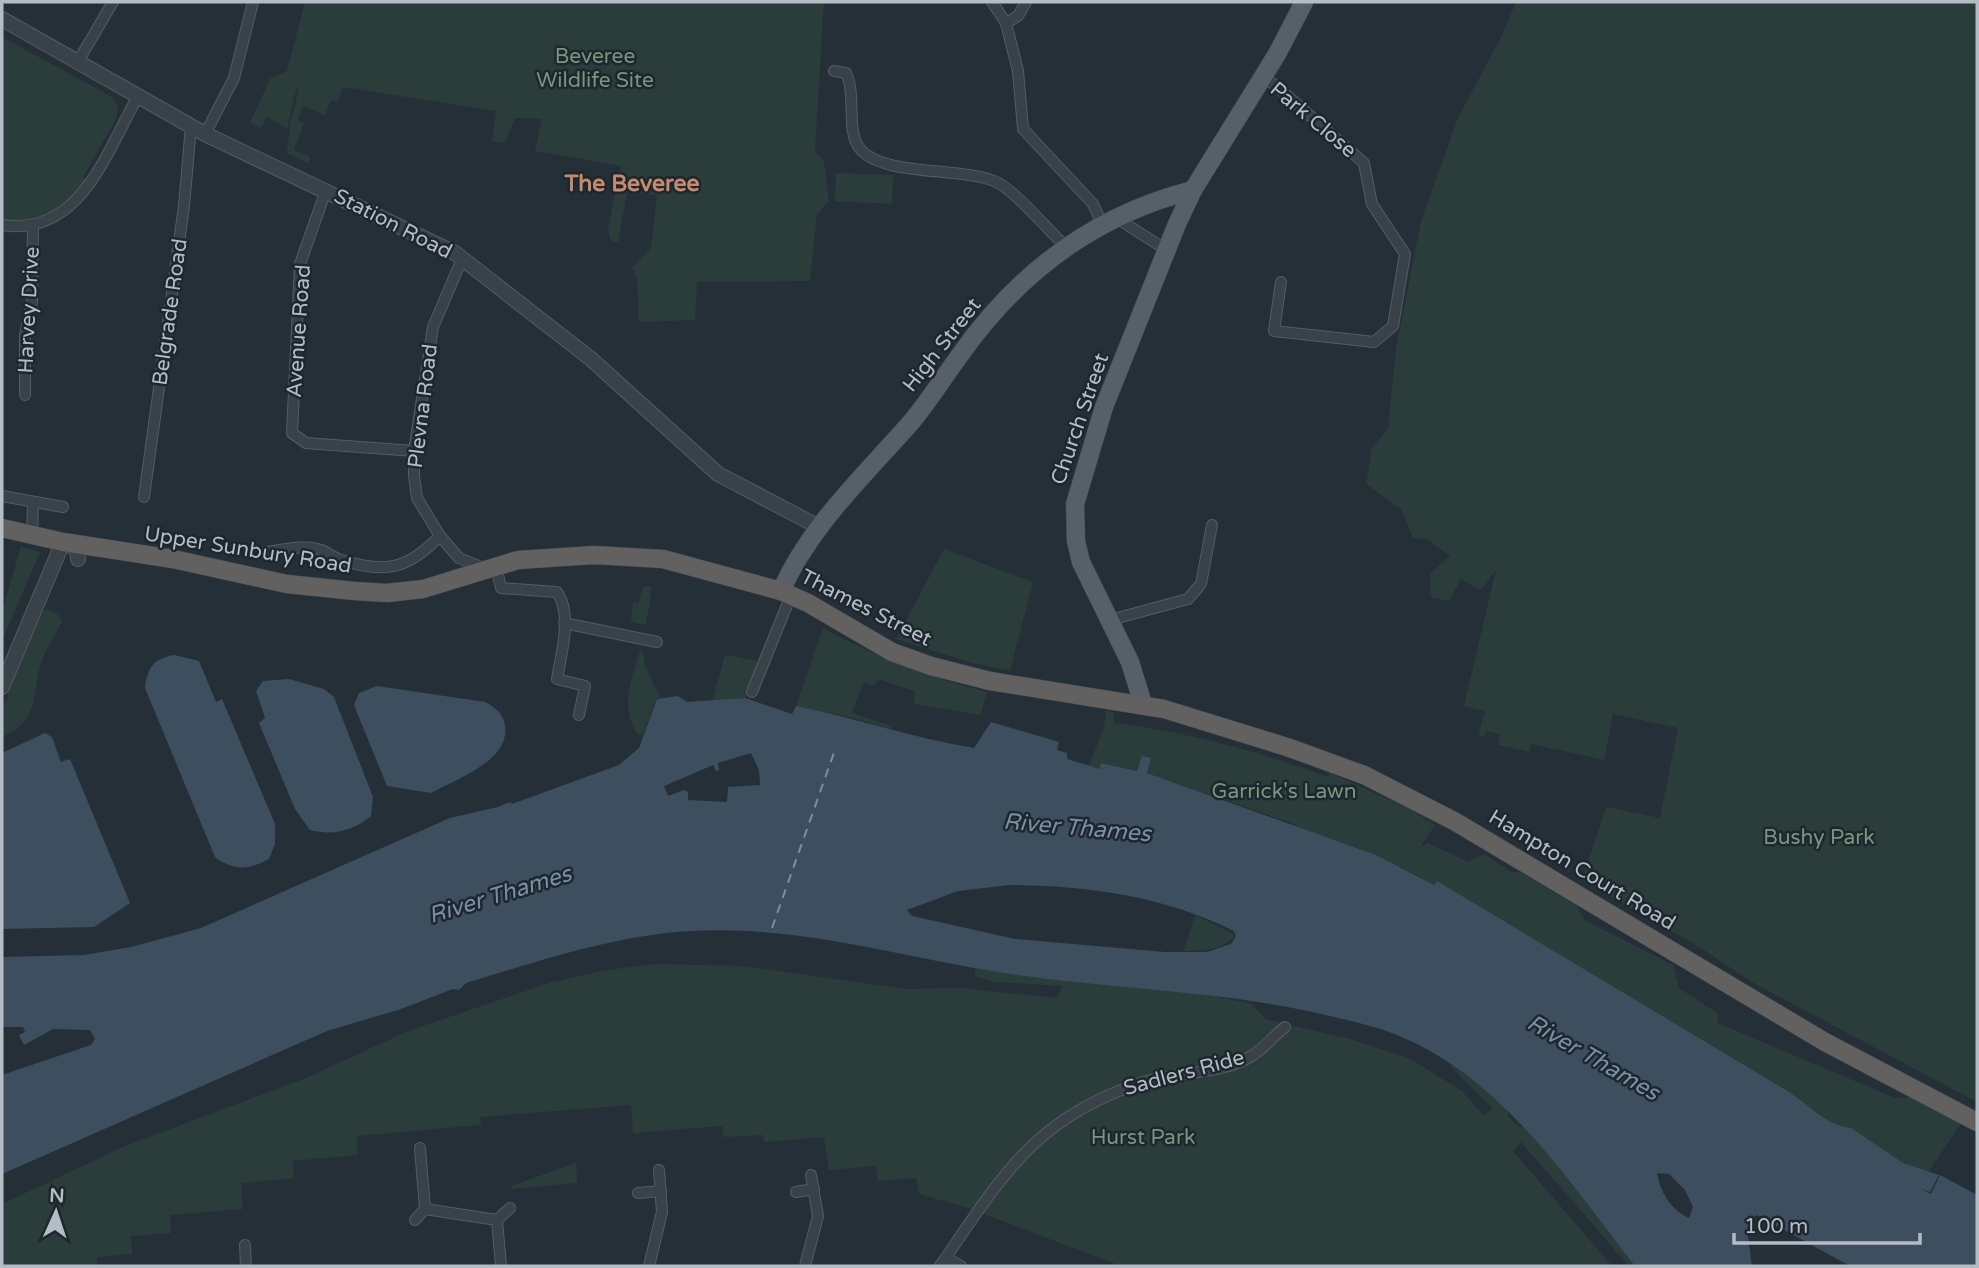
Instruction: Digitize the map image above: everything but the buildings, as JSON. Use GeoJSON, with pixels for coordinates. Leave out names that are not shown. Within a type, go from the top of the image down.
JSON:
{"type":"FeatureCollection","features":[{"type":"Feature","properties":{"kind":"highway","name":"Upper Sunbury Road"},"geometry":{"type":"LineString","coordinates":[[2,528],[102,550],[173,559],[287,584],[354,592],[387,593],[423,589],[491,568]]}},
{"type":"Feature","properties":{"kind":"highway","name":"Thames Street"},"geometry":{"type":"LineString","coordinates":[[491,568],[518,560],[565,556],[631,555],[663,559],[786,593],[891,652],[931,666],[1019,686],[1143,704]]}},
{"type":"Feature","properties":{"kind":"highway","name":"Hampton Court Road"},"geometry":{"type":"LineString","coordinates":[[1143,704],[1287,747],[1387,785],[1563,884],[1768,1010],[1882,1074],[1977,1122]]}},
{"type":"Feature","properties":{"kind":"main road","name":"Church Street"},"geometry":{"type":"LineString","coordinates":[[1143,704],[1130,663],[1081,562],[1076,541],[1075,504],[1104,407],[1193,190],[1262,78],[1304,2]]}},
{"type":"Feature","properties":{"kind":"main road","name":"High Street"},"geometry":{"type":"LineString","coordinates":[[786,593],[795,559],[819,527],[921,410],[988,320],[1022,283],[1065,246],[1111,222],[1193,190]]}},
{"type":"Feature","properties":{"kind":"street"},"geometry":{"type":"LineString","coordinates":[[77,62],[113,2]]}},
{"type":"Feature","properties":{"kind":"street"},"geometry":{"type":"LineString","coordinates":[[205,134],[234,78],[253,2]]}},
{"type":"Feature","properties":{"kind":"street"},"geometry":{"type":"LineString","coordinates":[[992,2],[1006,23],[1018,71],[1023,129],[1111,222],[1168,251]]}},
{"type":"Feature","properties":{"kind":"street"},"geometry":{"type":"LineString","coordinates":[[1006,23],[1018,16],[1026,2]]}},
{"type":"Feature","properties":{"kind":"street","name":"Station Road"},"geometry":{"type":"LineString","coordinates":[[2,19],[205,134],[417,233],[462,259],[592,359],[718,474],[819,527]]}},
{"type":"Feature","properties":{"kind":"street"},"geometry":{"type":"LineString","coordinates":[[856,64],[840,72],[853,94],[853,135],[860,149],[881,165],[952,171],[995,181],[1014,193],[1026,210],[1065,246]]}},
{"type":"Feature","properties":{"kind":"street","name":"Park Close"},"geometry":{"type":"LineString","coordinates":[[1262,78],[1273,84],[1364,163],[1372,204],[1405,254],[1395,318],[1384,337],[1374,342],[1274,331],[1281,282]]}},
{"type":"Feature","properties":{"kind":"street"},"geometry":{"type":"LineString","coordinates":[[2,225],[33,226],[62,213],[80,197],[137,97]]}},
{"type":"Feature","properties":{"kind":"street","name":"Belgrade Road"},"geometry":{"type":"LineString","coordinates":[[144,497],[184,206],[191,126]]}},
{"type":"Feature","properties":{"kind":"street","name":"Avenue Road"},"geometry":{"type":"LineString","coordinates":[[326,190],[300,264],[292,433],[306,443],[414,451]]}},
{"type":"Feature","properties":{"kind":"street","name":"Harvey Drive"},"geometry":{"type":"LineString","coordinates":[[24,395],[25,335],[32,302],[33,226]]}},
{"type":"Feature","properties":{"kind":"street","name":"Plevna Road"},"geometry":{"type":"LineString","coordinates":[[462,259],[433,327],[414,451],[417,498],[440,536],[459,558],[491,568]]}},
{"type":"Feature","properties":{"kind":"street"},"geometry":{"type":"LineString","coordinates":[[2,496],[64,507]]}},
{"type":"Feature","properties":{"kind":"street"},"geometry":{"type":"LineString","coordinates":[[33,503],[33,536]]}},
{"type":"Feature","properties":{"kind":"street"},"geometry":{"type":"LineString","coordinates":[[1110,620],[1188,598],[1196,593],[1212,524]]}},
{"type":"Feature","properties":{"kind":"street"},"geometry":{"type":"LineString","coordinates":[[266,552],[320,549],[339,560],[367,565],[402,566],[421,556],[440,536]]}},
{"type":"Feature","properties":{"kind":"street"},"geometry":{"type":"LineString","coordinates":[[2,687],[35,603],[50,578],[63,542],[77,550],[78,559]]}},
{"type":"Feature","properties":{"kind":"street"},"geometry":{"type":"LineString","coordinates":[[50,578],[78,559],[102,550]]}},
{"type":"Feature","properties":{"kind":"street"},"geometry":{"type":"LineString","coordinates":[[491,568],[502,588],[556,592],[563,601],[564,623],[557,679],[585,686],[579,715]]}},
{"type":"Feature","properties":{"kind":"street"},"geometry":{"type":"LineString","coordinates":[[752,692],[786,593]]}},
{"type":"Feature","properties":{"kind":"street"},"geometry":{"type":"LineString","coordinates":[[564,623],[657,642]]}},
{"type":"Feature","properties":{"kind":"street","name":"Sadlers Ride"},"geometry":{"type":"LineString","coordinates":[[943,1262],[1014,1161],[1083,1107],[1147,1081],[1237,1063],[1252,1056],[1284,1027]]}},
{"type":"Feature","properties":{"kind":"street"},"geometry":{"type":"LineString","coordinates":[[415,1220],[425,1209],[420,1148]]}},
{"type":"Feature","properties":{"kind":"street"},"geometry":{"type":"LineString","coordinates":[[649,1266],[662,1212],[659,1170]]}},
{"type":"Feature","properties":{"kind":"street"},"geometry":{"type":"LineString","coordinates":[[805,1266],[818,1216],[811,1175]]}},
{"type":"Feature","properties":{"kind":"street"},"geometry":{"type":"LineString","coordinates":[[796,1192],[814,1189]]}},
{"type":"Feature","properties":{"kind":"street"},"geometry":{"type":"LineString","coordinates":[[638,1193],[661,1191]]}},
{"type":"Feature","properties":{"kind":"street"},"geometry":{"type":"LineString","coordinates":[[425,1209],[496,1220],[510,1208]]}},
{"type":"Feature","properties":{"kind":"street"},"geometry":{"type":"LineString","coordinates":[[496,1220],[501,1266]]}},
{"type":"Feature","properties":{"kind":"street"},"geometry":{"type":"LineString","coordinates":[[245,1245],[246,1266]]}},
{"type":"Feature","properties":{"kind":"street"},"geometry":{"type":"LineString","coordinates":[[943,1262],[961,1266]]}},
{"type":"Feature","properties":{"kind":"green space","name":"Beveree Wildlife Site"},"geometry":{"type":"Polygon","coordinates":[[[305,2],[824,2],[815,151],[824,162],[829,201],[817,214],[810,281],[697,282],[695,320],[639,322],[637,279],[632,267],[651,248],[657,195],[627,192],[618,242],[611,241],[608,229],[621,166],[535,151],[542,119],[515,118],[505,143],[492,141],[496,111],[343,87],[338,102],[331,100],[325,115],[303,106],[298,120],[304,123],[294,150],[311,157],[308,163],[287,153],[290,123],[299,89],[296,89],[287,129],[267,117],[261,128],[250,123],[270,79],[287,71],[305,2]]]}},
{"type":"Feature","properties":{"kind":"green space","name":"Bushy Park"},"geometry":{"type":"Polygon","coordinates":[[[1516,2],[1977,2],[1977,1102],[1750,981],[1701,948],[1582,880],[1606,807],[1660,818],[1678,728],[1613,714],[1604,760],[1531,744],[1529,752],[1498,745],[1500,734],[1486,731],[1484,737],[1478,735],[1485,711],[1464,706],[1496,570],[1481,590],[1461,579],[1449,601],[1431,597],[1430,573],[1450,556],[1427,539],[1413,538],[1401,509],[1366,484],[1372,448],[1388,428],[1396,349],[1421,221],[1458,118],[1502,35],[1516,2]]]}},
{"type":"Feature","properties":{"kind":"green space"},"geometry":{"type":"Polygon","coordinates":[[[2,37],[112,97],[118,107],[116,119],[83,177],[86,181],[76,195],[40,221],[2,222],[2,37]]]}},
{"type":"Feature","properties":{"kind":"green space"},"geometry":{"type":"Polygon","coordinates":[[[836,173],[893,175],[892,204],[835,201],[836,173]]]}},
{"type":"Feature","properties":{"kind":"green space"},"geometry":{"type":"Polygon","coordinates":[[[21,546],[40,552],[2,641],[2,612],[21,546]]]}},
{"type":"Feature","properties":{"kind":"green space"},"geometry":{"type":"Polygon","coordinates":[[[944,549],[1033,582],[1010,671],[972,663],[896,639],[944,549]]]}},
{"type":"Feature","properties":{"kind":"green space"},"geometry":{"type":"Polygon","coordinates":[[[652,587],[646,625],[631,622],[633,602],[639,603],[642,588],[652,587]]]}},
{"type":"Feature","properties":{"kind":"green space"},"geometry":{"type":"Polygon","coordinates":[[[47,609],[57,614],[62,621],[44,655],[34,702],[25,721],[2,737],[2,702],[7,701],[12,673],[26,650],[36,618],[47,609]]]}},
{"type":"Feature","properties":{"kind":"green space"},"geometry":{"type":"Polygon","coordinates":[[[823,628],[903,665],[987,692],[981,714],[913,703],[916,692],[878,679],[874,686],[864,682],[852,713],[892,726],[891,729],[796,706],[823,628]]]}},
{"type":"Feature","properties":{"kind":"green space"},"geometry":{"type":"Polygon","coordinates":[[[643,650],[645,666],[660,697],[656,699],[643,735],[637,734],[628,703],[633,673],[640,651],[643,650]]]}},
{"type":"Feature","properties":{"kind":"green space"},"geometry":{"type":"Polygon","coordinates":[[[725,655],[758,661],[745,698],[712,701],[725,655]]]}},
{"type":"Feature","properties":{"kind":"green space","name":"Garrick's Lawn"},"geometry":{"type":"Polygon","coordinates":[[[1106,710],[1114,713],[1114,723],[1196,737],[1328,777],[1330,773],[1410,809],[1435,825],[1420,848],[1428,843],[1468,862],[1484,854],[1513,873],[1518,871],[1577,906],[1584,920],[1673,965],[1679,988],[1717,1013],[1718,1023],[1895,1098],[1916,1097],[1962,1122],[1926,1175],[1739,1075],[1736,1061],[1677,1033],[1679,1028],[1548,948],[1542,949],[1537,942],[1437,881],[1434,885],[1368,852],[1334,840],[1297,832],[1297,825],[1147,773],[1150,762],[1138,771],[1102,763],[1100,769],[1088,767],[1104,729],[1106,710]]]}},
{"type":"Feature","properties":{"kind":"green space"},"geometry":{"type":"Polygon","coordinates":[[[1195,915],[1233,934],[1233,938],[1217,947],[1184,951],[1195,915]]]}},
{"type":"Feature","properties":{"kind":"green space","name":"Hurst Park"},"geometry":{"type":"Polygon","coordinates":[[[656,964],[743,966],[905,989],[960,988],[1058,998],[1062,986],[994,982],[975,976],[976,964],[1172,987],[1252,1004],[1265,1019],[1350,1039],[1411,1059],[1463,1092],[1483,1115],[1493,1109],[1450,1066],[1460,1058],[1511,1101],[1508,1116],[1519,1127],[1545,1124],[1640,1262],[1629,1266],[1521,1142],[1513,1151],[1612,1266],[1121,1266],[968,1208],[919,1194],[916,1178],[878,1181],[876,1166],[829,1170],[824,1137],[764,1142],[763,1135],[724,1137],[722,1126],[633,1133],[631,1105],[480,1117],[481,1125],[357,1136],[357,1155],[293,1161],[294,1178],[241,1183],[243,1209],[170,1215],[171,1233],[131,1236],[132,1254],[97,1257],[97,1266],[2,1266],[2,1204],[125,1146],[306,1078],[408,1031],[549,983],[606,970],[656,964]]]}},
{"type":"Feature","properties":{"kind":"green space"},"geometry":{"type":"Polygon","coordinates":[[[576,1163],[577,1183],[512,1189],[511,1186],[576,1163]]]}},
{"type":"Feature","properties":{"kind":"water"},"geometry":{"type":"Polygon","coordinates":[[[174,655],[199,661],[216,702],[222,699],[275,824],[275,844],[269,859],[261,863],[235,867],[215,857],[145,688],[153,665],[174,655]]]}},
{"type":"Feature","properties":{"kind":"water"},"geometry":{"type":"Polygon","coordinates":[[[289,679],[324,689],[334,697],[373,797],[371,816],[350,829],[335,832],[310,830],[295,809],[259,723],[265,718],[256,691],[263,681],[289,679]]]}},
{"type":"Feature","properties":{"kind":"water"},"geometry":{"type":"Polygon","coordinates":[[[377,686],[485,702],[503,718],[504,738],[499,749],[467,775],[431,793],[387,786],[354,705],[359,693],[377,686]]]}},
{"type":"Feature","properties":{"kind":"water","name":"River Thames"},"geometry":{"type":"Polygon","coordinates":[[[678,696],[687,702],[745,698],[792,714],[796,706],[974,748],[991,722],[1059,742],[1057,750],[1067,753],[1067,759],[1100,769],[1101,763],[1137,771],[1142,756],[1151,758],[1147,773],[1376,855],[1434,885],[1437,881],[1789,1092],[1826,1119],[1851,1128],[1903,1163],[1939,1175],[1930,1192],[1920,1188],[1931,1194],[1940,1175],[1977,1195],[1977,1266],[1850,1266],[1757,1215],[1750,1219],[1747,1230],[1752,1266],[1635,1266],[1560,1169],[1504,1108],[1474,1081],[1440,1057],[1395,1034],[1290,1007],[1208,995],[1045,979],[810,937],[731,930],[663,933],[606,943],[466,983],[459,990],[453,989],[401,1009],[327,1031],[2,1174],[2,1075],[91,1045],[95,1039],[90,1030],[53,1029],[24,1045],[19,1035],[25,1032],[23,1027],[2,1027],[2,957],[84,955],[131,947],[201,928],[450,818],[510,802],[512,804],[619,765],[639,748],[657,699],[678,696]],[[751,753],[718,763],[719,770],[716,771],[713,765],[664,786],[668,796],[684,790],[688,792],[688,800],[727,802],[728,787],[760,785],[759,770],[751,753]],[[1010,885],[958,891],[907,910],[912,916],[1015,939],[1165,952],[1207,952],[1231,944],[1236,936],[1234,931],[1180,909],[1125,895],[1010,885]],[[1657,1173],[1672,1205],[1689,1218],[1693,1207],[1685,1190],[1669,1174],[1657,1173]]]}},
{"type":"Feature","properties":{"kind":"water"},"geometry":{"type":"Polygon","coordinates":[[[45,733],[52,737],[61,762],[70,759],[130,903],[94,927],[2,929],[2,753],[45,733]]]}},
{"type":"Feature","properties":{"kind":"ferry route"},"geometry":{"type":"LineString","coordinates":[[772,928],[836,747]]}},
{"type":"Feature","properties":{"kind":"district","name":"The Beveree"},"geometry":{"type":"Point","coordinates":[632,184]}}]}
